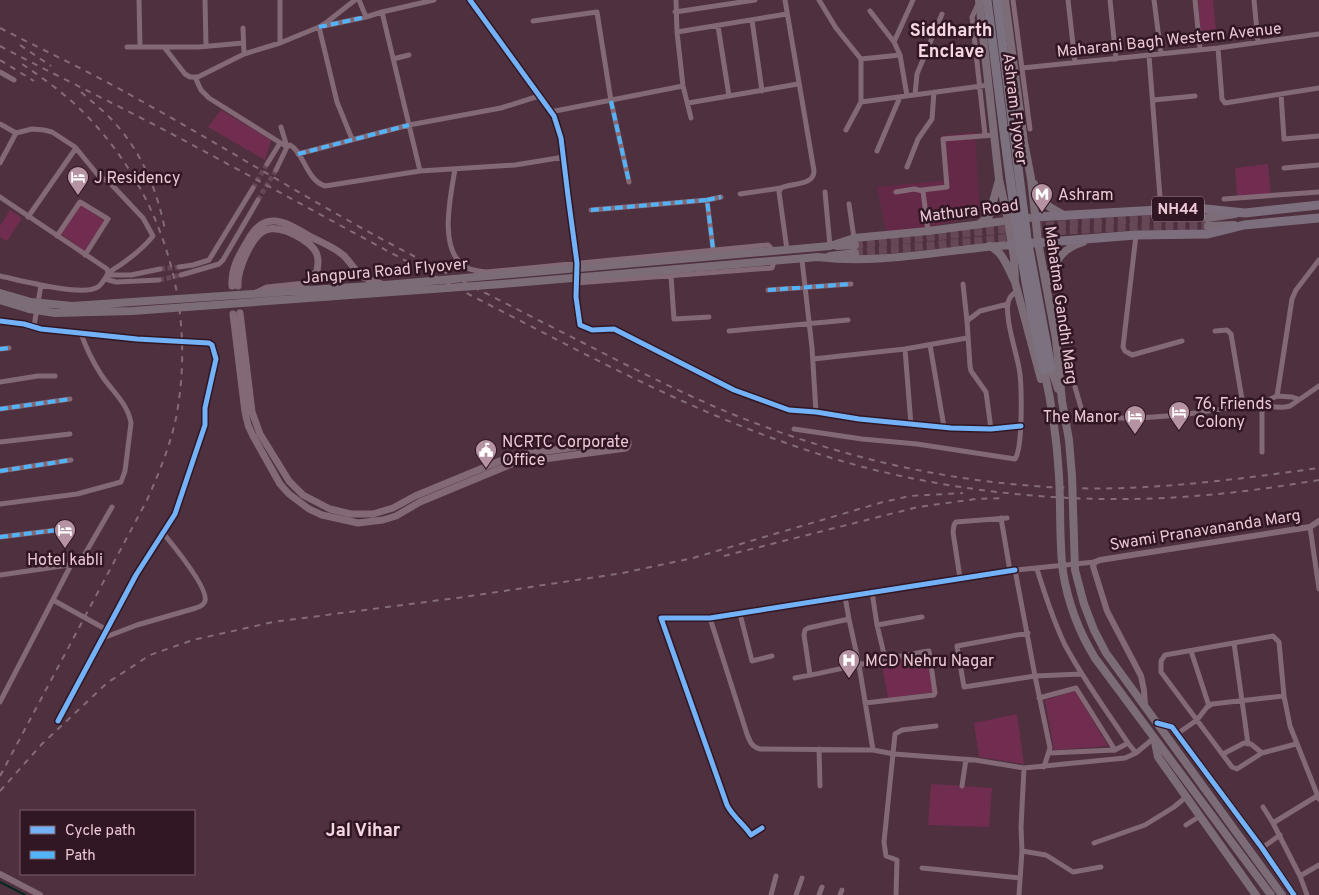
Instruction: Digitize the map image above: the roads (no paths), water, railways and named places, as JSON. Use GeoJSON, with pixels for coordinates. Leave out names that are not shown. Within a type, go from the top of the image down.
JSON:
{"type":"FeatureCollection","features":[{"type":"Feature","properties":{"kind":"highway","name":"Ashram Flyover"},"geometry":{"type":"LineString","coordinates":[[982,0],[1030,313],[1047,369]]}},
{"type":"Feature","properties":{"kind":"highway","name":"Ashram Flyover"},"geometry":{"type":"LineString","coordinates":[[997,0],[1027,239],[1047,369]]}},
{"type":"Feature","properties":{"kind":"highway","name":"Mathura Road"},"geometry":{"type":"LineString","coordinates":[[1036,217],[1206,209],[1245,213],[1319,205]]}},
{"type":"Feature","properties":{"kind":"highway","name":"NH44"},"geometry":{"type":"LineString","coordinates":[[1011,245],[1136,235],[1208,234],[1244,225],[1319,218]]}},
{"type":"Feature","properties":{"kind":"main road","name":"Mahatma Gandhi Marg"},"geometry":{"type":"LineString","coordinates":[[982,0],[984,86],[995,136],[999,179],[1014,258],[1016,291],[1054,419]]}},
{"type":"Feature","properties":{"kind":"main road","name":"Mahatma Gandhi Marg"},"geometry":{"type":"LineString","coordinates":[[1005,0],[1024,142],[1031,178],[1038,242],[1056,339],[1062,401]]}},
{"type":"Feature","properties":{"kind":"main road"},"geometry":{"type":"LineString","coordinates":[[996,146],[1024,142]]}},
{"type":"Feature","properties":{"kind":"main road"},"geometry":{"type":"LineString","coordinates":[[979,224],[989,216],[999,179],[1031,178],[1044,203],[1051,210],[1064,215]]}},
{"type":"Feature","properties":{"kind":"main road"},"geometry":{"type":"LineString","coordinates":[[1244,225],[1207,222],[1245,213]]}},
{"type":"Feature","properties":{"kind":"main road","name":"Mathura Road"},"geometry":{"type":"LineString","coordinates":[[770,251],[854,245],[928,231],[1036,217]]}},
{"type":"Feature","properties":{"kind":"main road"},"geometry":{"type":"LineString","coordinates":[[235,286],[242,263],[255,239],[264,226],[275,221],[289,225],[342,255],[363,277],[385,285]]}},
{"type":"Feature","properties":{"kind":"main road"},"geometry":{"type":"LineString","coordinates":[[254,294],[267,288],[306,284],[317,270],[317,254],[306,241],[285,230],[264,226]]}},
{"type":"Feature","properties":{"kind":"main road"},"geometry":{"type":"LineString","coordinates":[[990,246],[1004,260],[1015,282],[1046,285],[1057,259],[1063,252],[1075,244],[1093,239]]}},
{"type":"Feature","properties":{"kind":"main road"},"geometry":{"type":"LineString","coordinates":[[770,262],[818,257],[854,245]]}},
{"type":"Feature","properties":{"kind":"main road"},"geometry":{"type":"LineString","coordinates":[[818,257],[842,260],[929,254],[1011,245]]}},
{"type":"Feature","properties":{"kind":"main road","name":"Jangpura Road Flyover"},"geometry":{"type":"LineString","coordinates":[[0,293],[31,302],[72,306],[385,285],[770,251]]}},
{"type":"Feature","properties":{"kind":"main road","name":"Jangpura Road Flyover"},"geometry":{"type":"LineString","coordinates":[[0,300],[29,309],[55,314],[132,311],[770,262]]}},
{"type":"Feature","properties":{"kind":"main road"},"geometry":{"type":"LineString","coordinates":[[237,314],[252,412],[260,434],[289,481],[303,495],[330,508],[351,514],[373,514],[393,508],[415,496],[512,456],[625,440],[628,442],[628,446],[626,448],[514,463],[420,502],[396,516],[384,520],[358,523],[334,519],[309,510],[289,494],[280,484],[253,436],[248,425],[246,412],[237,314]]}},
{"type":"Feature","properties":{"kind":"main road","name":"Mahatma Gandhi Marg"},"geometry":{"type":"LineString","coordinates":[[1047,369],[1062,401]]}},
{"type":"Feature","properties":{"kind":"main road","name":"Mahatma Gandhi Marg"},"geometry":{"type":"LineString","coordinates":[[1047,369],[1054,419]]}},
{"type":"Feature","properties":{"kind":"main road"},"geometry":{"type":"LineString","coordinates":[[1062,401],[1069,440],[1072,476],[1075,570],[1084,604],[1094,630],[1106,653],[1282,895]]}},
{"type":"Feature","properties":{"kind":"main road"},"geometry":{"type":"LineString","coordinates":[[1054,419],[1063,570],[1073,612],[1082,637],[1270,895]]}},
{"type":"Feature","properties":{"kind":"main road"},"geometry":{"type":"LineString","coordinates":[[1157,723],[1172,727],[1262,848],[1294,895]]}},
{"type":"Feature","properties":{"kind":"main road"},"geometry":{"type":"LineString","coordinates":[[1154,738],[1158,757],[1256,895]]}},
{"type":"Feature","properties":{"kind":"street"},"geometry":{"type":"LineString","coordinates":[[139,0],[140,46]]}},
{"type":"Feature","properties":{"kind":"street"},"geometry":{"type":"LineString","coordinates":[[205,0],[206,46]]}},
{"type":"Feature","properties":{"kind":"street"},"geometry":{"type":"LineString","coordinates":[[280,0],[280,43]]}},
{"type":"Feature","properties":{"kind":"street"},"geometry":{"type":"LineString","coordinates":[[319,27],[355,0]]}},
{"type":"Feature","properties":{"kind":"street"},"geometry":{"type":"LineString","coordinates":[[359,0],[366,16]]}},
{"type":"Feature","properties":{"kind":"street"},"geometry":{"type":"LineString","coordinates":[[164,47],[185,74],[195,77],[244,54],[280,43],[319,27],[434,0]]}},
{"type":"Feature","properties":{"kind":"street"},"geometry":{"type":"LineString","coordinates":[[470,0],[554,116],[561,138],[564,157],[577,263],[577,314],[580,325],[592,330],[614,329],[734,390],[789,410],[911,425],[991,429],[1021,426]]}},
{"type":"Feature","properties":{"kind":"street"},"geometry":{"type":"LineString","coordinates":[[676,0],[677,32],[683,86],[690,118]]}},
{"type":"Feature","properties":{"kind":"street"},"geometry":{"type":"LineString","coordinates":[[676,12],[755,0]]}},
{"type":"Feature","properties":{"kind":"street"},"geometry":{"type":"LineString","coordinates":[[740,194],[810,181],[814,176],[785,0]]}},
{"type":"Feature","properties":{"kind":"street"},"geometry":{"type":"LineString","coordinates":[[819,0],[836,28],[861,59],[861,102],[846,130]]}},
{"type":"Feature","properties":{"kind":"street"},"geometry":{"type":"LineString","coordinates":[[894,42],[913,0]]}},
{"type":"Feature","properties":{"kind":"street"},"geometry":{"type":"LineString","coordinates":[[1014,0],[1030,129]]}},
{"type":"Feature","properties":{"kind":"street"},"geometry":{"type":"LineString","coordinates":[[1068,0],[1075,62]]}},
{"type":"Feature","properties":{"kind":"street"},"geometry":{"type":"LineString","coordinates":[[1110,0],[1116,59]]}},
{"type":"Feature","properties":{"kind":"street"},"geometry":{"type":"LineString","coordinates":[[1154,0],[1161,54]]}},
{"type":"Feature","properties":{"kind":"street"},"geometry":{"type":"LineString","coordinates":[[1195,0],[1200,49]]}},
{"type":"Feature","properties":{"kind":"street"},"geometry":{"type":"LineString","coordinates":[[1254,0],[1258,42]]}},
{"type":"Feature","properties":{"kind":"street"},"geometry":{"type":"LineString","coordinates":[[870,11],[894,42],[900,55],[907,96]]}},
{"type":"Feature","properties":{"kind":"street"},"geometry":{"type":"LineString","coordinates":[[382,12],[420,171]]}},
{"type":"Feature","properties":{"kind":"street"},"geometry":{"type":"LineString","coordinates":[[533,21],[597,12],[611,101],[629,182]]}},
{"type":"Feature","properties":{"kind":"street"},"geometry":{"type":"LineString","coordinates":[[677,32],[787,14]]}},
{"type":"Feature","properties":{"kind":"street"},"geometry":{"type":"LineString","coordinates":[[915,95],[917,74],[942,14]]}},
{"type":"Feature","properties":{"kind":"street"},"geometry":{"type":"LineString","coordinates":[[752,20],[762,91]]}},
{"type":"Feature","properties":{"kind":"street"},"geometry":{"type":"LineString","coordinates":[[718,26],[729,96]]}},
{"type":"Feature","properties":{"kind":"street"},"geometry":{"type":"LineString","coordinates":[[319,27],[337,102],[352,139]]}},
{"type":"Feature","properties":{"kind":"street"},"geometry":{"type":"LineString","coordinates":[[243,28],[244,54]]}},
{"type":"Feature","properties":{"kind":"street","name":"Maharani Bagh Western Avenue"},"geometry":{"type":"LineString","coordinates":[[1022,68],[1149,56],[1319,34]]}},
{"type":"Feature","properties":{"kind":"street"},"geometry":{"type":"LineString","coordinates":[[127,47],[199,48],[244,43]]}},
{"type":"Feature","properties":{"kind":"street"},"geometry":{"type":"LineString","coordinates":[[1218,48],[1223,102],[1228,104],[1319,88]]}},
{"type":"Feature","properties":{"kind":"street"},"geometry":{"type":"LineString","coordinates":[[393,59],[409,55]]}},
{"type":"Feature","properties":{"kind":"street"},"geometry":{"type":"LineString","coordinates":[[861,59],[900,55]]}},
{"type":"Feature","properties":{"kind":"street"},"geometry":{"type":"LineString","coordinates":[[1149,56],[1160,210]]}},
{"type":"Feature","properties":{"kind":"street"},"geometry":{"type":"LineString","coordinates":[[0,72],[14,80]]}},
{"type":"Feature","properties":{"kind":"street"},"geometry":{"type":"LineString","coordinates":[[195,77],[201,90],[209,98],[287,148]]}},
{"type":"Feature","properties":{"kind":"street"},"geometry":{"type":"LineString","coordinates":[[688,103],[798,84]]}},
{"type":"Feature","properties":{"kind":"street"},"geometry":{"type":"LineString","coordinates":[[550,112],[683,86]]}},
{"type":"Feature","properties":{"kind":"street"},"geometry":{"type":"LineString","coordinates":[[861,102],[984,86],[985,135]]}},
{"type":"Feature","properties":{"kind":"street"},"geometry":{"type":"LineString","coordinates":[[907,167],[918,139],[932,119],[934,92]]}},
{"type":"Feature","properties":{"kind":"street"},"geometry":{"type":"LineString","coordinates":[[1281,94],[1284,139],[1319,136]]}},
{"type":"Feature","properties":{"kind":"street"},"geometry":{"type":"LineString","coordinates":[[298,154],[409,125],[501,108],[539,96]]}},
{"type":"Feature","properties":{"kind":"street"},"geometry":{"type":"LineString","coordinates":[[1153,100],[1195,96]]}},
{"type":"Feature","properties":{"kind":"street"},"geometry":{"type":"LineString","coordinates":[[877,151],[900,97]]}},
{"type":"Feature","properties":{"kind":"street"},"geometry":{"type":"LineString","coordinates":[[0,124],[16,133],[32,129],[52,132],[76,148],[98,175],[110,183],[143,218],[152,236],[128,261],[107,276],[98,288],[82,290],[41,285],[0,276]]}},
{"type":"Feature","properties":{"kind":"street"},"geometry":{"type":"LineString","coordinates":[[281,127],[287,148]]}},
{"type":"Feature","properties":{"kind":"street"},"geometry":{"type":"LineString","coordinates":[[0,163],[16,133]]}},
{"type":"Feature","properties":{"kind":"street"},"geometry":{"type":"LineString","coordinates":[[896,192],[947,187],[943,139],[985,135],[995,136]]}},
{"type":"Feature","properties":{"kind":"street"},"geometry":{"type":"LineString","coordinates":[[267,164],[280,143]]}},
{"type":"Feature","properties":{"kind":"street"},"geometry":{"type":"LineString","coordinates":[[276,170],[287,148],[292,145],[305,167],[318,182],[325,186],[420,171],[527,164],[564,157]]}},
{"type":"Feature","properties":{"kind":"street"},"geometry":{"type":"LineString","coordinates":[[28,217],[76,148]]}},
{"type":"Feature","properties":{"kind":"street"},"geometry":{"type":"LineString","coordinates":[[1284,168],[1319,166]]}},
{"type":"Feature","properties":{"kind":"street"},"geometry":{"type":"LineString","coordinates":[[455,170],[448,231],[452,249],[463,266],[470,269],[486,272],[768,245],[770,251]]}},
{"type":"Feature","properties":{"kind":"street"},"geometry":{"type":"LineString","coordinates":[[179,267],[209,260],[253,188]]}},
{"type":"Feature","properties":{"kind":"street"},"geometry":{"type":"LineString","coordinates":[[780,188],[787,250]]}},
{"type":"Feature","properties":{"kind":"street"},"geometry":{"type":"LineString","coordinates":[[922,190],[928,231]]}},
{"type":"Feature","properties":{"kind":"street"},"geometry":{"type":"LineString","coordinates":[[825,192],[830,246]]}},
{"type":"Feature","properties":{"kind":"street"},"geometry":{"type":"LineString","coordinates":[[1224,198],[1319,192]]}},
{"type":"Feature","properties":{"kind":"street"},"geometry":{"type":"LineString","coordinates":[[0,197],[107,269],[107,276]]}},
{"type":"Feature","properties":{"kind":"street"},"geometry":{"type":"LineString","coordinates":[[591,210],[721,198]]}},
{"type":"Feature","properties":{"kind":"street"},"geometry":{"type":"LineString","coordinates":[[181,275],[219,264],[258,200]]}},
{"type":"Feature","properties":{"kind":"street"},"geometry":{"type":"LineString","coordinates":[[706,200],[713,249]]}},
{"type":"Feature","properties":{"kind":"street"},"geometry":{"type":"LineString","coordinates":[[57,236],[80,202],[108,219],[85,255]]}},
{"type":"Feature","properties":{"kind":"street"},"geometry":{"type":"LineString","coordinates":[[849,204],[854,245]]}},
{"type":"Feature","properties":{"kind":"street"},"geometry":{"type":"LineString","coordinates":[[1136,235],[1123,346],[1125,351],[1132,356],[1182,341]]}},
{"type":"Feature","properties":{"kind":"street"},"geometry":{"type":"LineString","coordinates":[[802,260],[813,359],[816,412]]}},
{"type":"Feature","properties":{"kind":"street"},"geometry":{"type":"LineString","coordinates":[[1277,396],[1292,299],[1303,280],[1319,260]]}},
{"type":"Feature","properties":{"kind":"street"},"geometry":{"type":"LineString","coordinates":[[576,283],[772,268],[770,262]]}},
{"type":"Feature","properties":{"kind":"street"},"geometry":{"type":"LineString","coordinates":[[107,276],[131,275],[160,269]]}},
{"type":"Feature","properties":{"kind":"street"},"geometry":{"type":"LineString","coordinates":[[107,276],[116,282],[159,280]]}},
{"type":"Feature","properties":{"kind":"street"},"geometry":{"type":"LineString","coordinates":[[671,276],[674,320],[709,316]]}},
{"type":"Feature","properties":{"kind":"street"},"geometry":{"type":"LineString","coordinates":[[768,290],[852,284]]}},
{"type":"Feature","properties":{"kind":"street"},"geometry":{"type":"LineString","coordinates":[[963,284],[970,366],[971,371],[986,392],[991,429]]}},
{"type":"Feature","properties":{"kind":"street"},"geometry":{"type":"LineString","coordinates":[[34,326],[41,285]]}},
{"type":"Feature","properties":{"kind":"street"},"geometry":{"type":"LineString","coordinates":[[794,429],[862,439],[917,444],[1015,460],[1018,455],[1021,426],[1019,371],[1008,314],[1008,304],[1011,296],[1016,291]]}},
{"type":"Feature","properties":{"kind":"street"},"geometry":{"type":"LineString","coordinates":[[967,321],[980,311],[1008,304]]}},
{"type":"Feature","properties":{"kind":"street"},"geometry":{"type":"LineString","coordinates":[[728,331],[848,320]]}},
{"type":"Feature","properties":{"kind":"street"},"geometry":{"type":"LineString","coordinates":[[1,321],[34,326],[41,329],[137,339],[204,342],[212,345],[216,360],[205,408],[204,425],[175,514],[136,575],[58,721]]}},
{"type":"Feature","properties":{"kind":"street"},"geometry":{"type":"LineString","coordinates":[[1215,331],[1226,330],[1231,334],[1242,404]]}},
{"type":"Feature","properties":{"kind":"street"},"geometry":{"type":"LineString","coordinates":[[0,504],[77,494],[121,482],[125,471],[130,416],[124,404],[87,352],[81,333]]}},
{"type":"Feature","properties":{"kind":"street"},"geometry":{"type":"LineString","coordinates":[[813,359],[905,349],[967,338]]}},
{"type":"Feature","properties":{"kind":"street"},"geometry":{"type":"LineString","coordinates":[[930,344],[944,427]]}},
{"type":"Feature","properties":{"kind":"street"},"geometry":{"type":"LineString","coordinates":[[0,349],[9,348]]}},
{"type":"Feature","properties":{"kind":"street"},"geometry":{"type":"LineString","coordinates":[[905,349],[911,425]]}},
{"type":"Feature","properties":{"kind":"street"},"geometry":{"type":"LineString","coordinates":[[0,382],[38,376],[55,376]]}},
{"type":"Feature","properties":{"kind":"street"},"geometry":{"type":"LineString","coordinates":[[1075,387],[1084,418],[1138,418],[1180,415],[1242,404],[1262,403],[1284,408],[1319,386]]}},
{"type":"Feature","properties":{"kind":"street"},"geometry":{"type":"LineString","coordinates":[[1262,403],[1277,396],[1298,399]]}},
{"type":"Feature","properties":{"kind":"street"},"geometry":{"type":"LineString","coordinates":[[0,409],[70,399]]}},
{"type":"Feature","properties":{"kind":"street"},"geometry":{"type":"LineString","coordinates":[[1262,403],[1262,452]]}},
{"type":"Feature","properties":{"kind":"street"},"geometry":{"type":"LineString","coordinates":[[0,442],[70,434]]}},
{"type":"Feature","properties":{"kind":"street"},"geometry":{"type":"LineString","coordinates":[[0,471],[71,460]]}},
{"type":"Feature","properties":{"kind":"street"},"geometry":{"type":"LineString","coordinates":[[1,700],[53,600],[74,565],[82,559],[112,507]]}},
{"type":"Feature","properties":{"kind":"street"},"geometry":{"type":"LineString","coordinates":[[960,578],[952,528],[956,522],[1004,518],[1050,748],[1044,767]]}},
{"type":"Feature","properties":{"kind":"street","name":"Swami Pranavananda Marg"},"geometry":{"type":"LineString","coordinates":[[1095,562],[1310,527],[1319,521]]}},
{"type":"Feature","properties":{"kind":"street"},"geometry":{"type":"LineString","coordinates":[[1310,527],[1319,589]]}},
{"type":"Feature","properties":{"kind":"street"},"geometry":{"type":"LineString","coordinates":[[0,537],[57,530]]}},
{"type":"Feature","properties":{"kind":"street"},"geometry":{"type":"LineString","coordinates":[[103,638],[137,625],[201,606],[204,602],[203,592],[195,576],[163,533]]}},
{"type":"Feature","properties":{"kind":"street"},"geometry":{"type":"LineString","coordinates":[[762,828],[751,835],[743,822],[732,814],[661,618],[710,618],[1013,570],[1095,562],[1093,566],[1107,611],[1142,676],[1144,706]]}},
{"type":"Feature","properties":{"kind":"street"},"geometry":{"type":"LineString","coordinates":[[0,574],[74,565]]}},
{"type":"Feature","properties":{"kind":"street"},"geometry":{"type":"LineString","coordinates":[[1037,569],[1054,620],[1081,674],[1136,753]]}},
{"type":"Feature","properties":{"kind":"street"},"geometry":{"type":"LineString","coordinates":[[872,592],[885,658]]}},
{"type":"Feature","properties":{"kind":"street"},"geometry":{"type":"LineString","coordinates":[[845,597],[859,665],[873,750]]}},
{"type":"Feature","properties":{"kind":"street"},"geometry":{"type":"LineString","coordinates":[[53,600],[107,630]]}},
{"type":"Feature","properties":{"kind":"street"},"geometry":{"type":"LineString","coordinates":[[740,614],[752,661],[772,656]]}},
{"type":"Feature","properties":{"kind":"street"},"geometry":{"type":"LineString","coordinates":[[877,625],[922,616]]}},
{"type":"Feature","properties":{"kind":"street"},"geometry":{"type":"LineString","coordinates":[[710,618],[750,742],[754,747],[760,749],[873,750],[894,754],[966,759],[1024,768],[1125,758],[1136,753],[1154,738]]}},
{"type":"Feature","properties":{"kind":"street"},"geometry":{"type":"LineString","coordinates":[[810,675],[804,635],[805,630],[849,620]]}},
{"type":"Feature","properties":{"kind":"street"},"geometry":{"type":"LineString","coordinates":[[1028,633],[957,646],[964,687],[1035,676],[1081,674]]}},
{"type":"Feature","properties":{"kind":"street"},"geometry":{"type":"LineString","coordinates":[[1273,823],[1318,798],[1296,744],[1284,696],[1279,642],[1277,638],[1273,636],[1165,655],[1161,661],[1161,672],[1229,764],[1237,769],[1262,753],[1296,744]]}},
{"type":"Feature","properties":{"kind":"street"},"geometry":{"type":"LineString","coordinates":[[1234,643],[1248,744]]}},
{"type":"Feature","properties":{"kind":"street"},"geometry":{"type":"LineString","coordinates":[[1191,650],[1209,706]]}},
{"type":"Feature","properties":{"kind":"street"},"geometry":{"type":"LineString","coordinates":[[796,678],[885,658],[929,651],[935,693],[865,703]]}},
{"type":"Feature","properties":{"kind":"street"},"geometry":{"type":"LineString","coordinates":[[1039,698],[1076,688],[1116,750]]}},
{"type":"Feature","properties":{"kind":"street"},"geometry":{"type":"LineString","coordinates":[[1177,734],[1197,720],[1209,706],[1284,696]]}},
{"type":"Feature","properties":{"kind":"street"},"geometry":{"type":"LineString","coordinates":[[896,895],[897,860],[886,856],[884,842],[895,734],[902,730],[936,726]]}},
{"type":"Feature","properties":{"kind":"street"},"geometry":{"type":"LineString","coordinates":[[1049,754],[1116,750],[1128,742]]}},
{"type":"Feature","properties":{"kind":"street"},"geometry":{"type":"LineString","coordinates":[[1223,754],[1241,744],[1248,744],[1262,753]]}},
{"type":"Feature","properties":{"kind":"street"},"geometry":{"type":"LineString","coordinates":[[819,749],[820,786]]}},
{"type":"Feature","properties":{"kind":"street"},"geometry":{"type":"LineString","coordinates":[[962,786],[966,759]]}},
{"type":"Feature","properties":{"kind":"street"},"geometry":{"type":"LineString","coordinates":[[1019,895],[1022,851],[1020,827],[1024,768]]}},
{"type":"Feature","properties":{"kind":"street"},"geometry":{"type":"LineString","coordinates":[[1094,843],[1145,825],[1186,797]]}},
{"type":"Feature","properties":{"kind":"street"},"geometry":{"type":"LineString","coordinates":[[1262,808],[1280,835],[1307,895]]}},
{"type":"Feature","properties":{"kind":"street"},"geometry":{"type":"LineString","coordinates":[[1186,825],[1200,816]]}},
{"type":"Feature","properties":{"kind":"street"},"geometry":{"type":"LineString","coordinates":[[1262,848],[1280,835]]}},
{"type":"Feature","properties":{"kind":"street"},"geometry":{"type":"LineString","coordinates":[[1022,851],[1046,855],[1073,872],[1101,867]]}},
{"type":"Feature","properties":{"kind":"street"},"geometry":{"type":"LineString","coordinates":[[1300,876],[1319,865]]}},
{"type":"Feature","properties":{"kind":"street"},"geometry":{"type":"LineString","coordinates":[[922,868],[1020,878]]}},
{"type":"Feature","properties":{"kind":"street"},"geometry":{"type":"LineString","coordinates":[[0,874],[40,895]]}},
{"type":"Feature","properties":{"kind":"street"},"geometry":{"type":"LineString","coordinates":[[772,895],[776,876]]}},
{"type":"Feature","properties":{"kind":"street"},"geometry":{"type":"LineString","coordinates":[[796,895],[802,878]]}},
{"type":"Feature","properties":{"kind":"street"},"geometry":{"type":"LineString","coordinates":[[819,895],[822,887]]}},
{"type":"Feature","properties":{"kind":"waterway"},"geometry":{"type":"LineString","coordinates":[[0,882],[25,895]]}},
{"type":"Feature","properties":{"kind":"tunnel"},"geometry":{"type":"LineString","coordinates":[[253,188],[267,164]]}},
{"type":"Feature","properties":{"kind":"tunnel"},"geometry":{"type":"LineString","coordinates":[[258,200],[276,170]]}},
{"type":"Feature","properties":{"kind":"tunnel"},"geometry":{"type":"LineString","coordinates":[[855,245],[1075,223],[1207,218]]}},
{"type":"Feature","properties":{"kind":"tunnel"},"geometry":{"type":"LineString","coordinates":[[855,253],[1007,238],[1039,232],[1147,226],[1208,226]]}},
{"type":"Feature","properties":{"kind":"tunnel"},"geometry":{"type":"LineString","coordinates":[[160,269],[179,267]]}},
{"type":"Feature","properties":{"kind":"tunnel"},"geometry":{"type":"LineString","coordinates":[[159,280],[181,275]]}},
{"type":"Feature","properties":{"kind":"railway"},"geometry":{"type":"LineString","coordinates":[[0,28],[117,88],[351,222],[446,273],[674,388],[727,412],[789,435],[892,465],[963,478],[1034,486],[1106,488],[1177,485],[1319,468]]}},
{"type":"Feature","properties":{"kind":"railway"},"geometry":{"type":"LineString","coordinates":[[20,45],[51,66]]}},
{"type":"Feature","properties":{"kind":"railway"},"geometry":{"type":"LineString","coordinates":[[0,46],[172,134],[441,280],[577,350],[675,398],[724,419],[826,456],[879,471],[965,488],[1052,497],[1096,499],[1184,497],[1319,480]]}},
{"type":"Feature","properties":{"kind":"railway"},"geometry":{"type":"LineString","coordinates":[[0,60],[34,81]]}},
{"type":"Feature","properties":{"kind":"railway"},"geometry":{"type":"LineString","coordinates":[[0,776],[147,500],[164,459],[174,428],[181,377],[182,336],[177,296],[168,256],[155,218],[136,182],[114,147],[87,116],[54,87],[19,62]]}},
{"type":"Feature","properties":{"kind":"railway"},"geometry":{"type":"LineString","coordinates":[[81,92],[109,117],[123,133],[140,158],[152,185],[165,230]]}},
{"type":"Feature","properties":{"kind":"railway"},"geometry":{"type":"LineString","coordinates":[[0,791],[42,744],[107,683],[150,655],[193,640],[273,622],[464,597],[623,573],[693,558],[883,502],[910,496],[963,493]]}},
{"type":"Feature","properties":{"kind":"railway"},"geometry":{"type":"LineString","coordinates":[[724,556],[918,507],[976,499],[1004,498]]}},
{"type":"Feature","properties":{"kind":"place","name":"J Residency"},"geometry":{"type":"Point","coordinates":[78,196]}},
{"type":"Feature","properties":{"kind":"place","name":"Ashram"},"geometry":{"type":"Point","coordinates":[1042,213]}},
{"type":"Feature","properties":{"kind":"place","name":"76, Friends Colony"},"geometry":{"type":"Point","coordinates":[1179,431]}},
{"type":"Feature","properties":{"kind":"place","name":"The Manor"},"geometry":{"type":"Point","coordinates":[1135,435]}},
{"type":"Feature","properties":{"kind":"place","name":"NCRTC Corporate Office"},"geometry":{"type":"Point","coordinates":[486,469]}},
{"type":"Feature","properties":{"kind":"place","name":"Hotel kabli"},"geometry":{"type":"Point","coordinates":[65,549]}},
{"type":"Feature","properties":{"kind":"place","name":"MCD Nehru Nagar"},"geometry":{"type":"Point","coordinates":[849,679]}},
{"type":"Feature","properties":{"kind":"district","name":"Siddharth Enclave"},"geometry":{"type":"Point","coordinates":[951,40]}},
{"type":"Feature","properties":{"kind":"district","name":"Jal Vihar"},"geometry":{"type":"Point","coordinates":[363,830]}}]}
